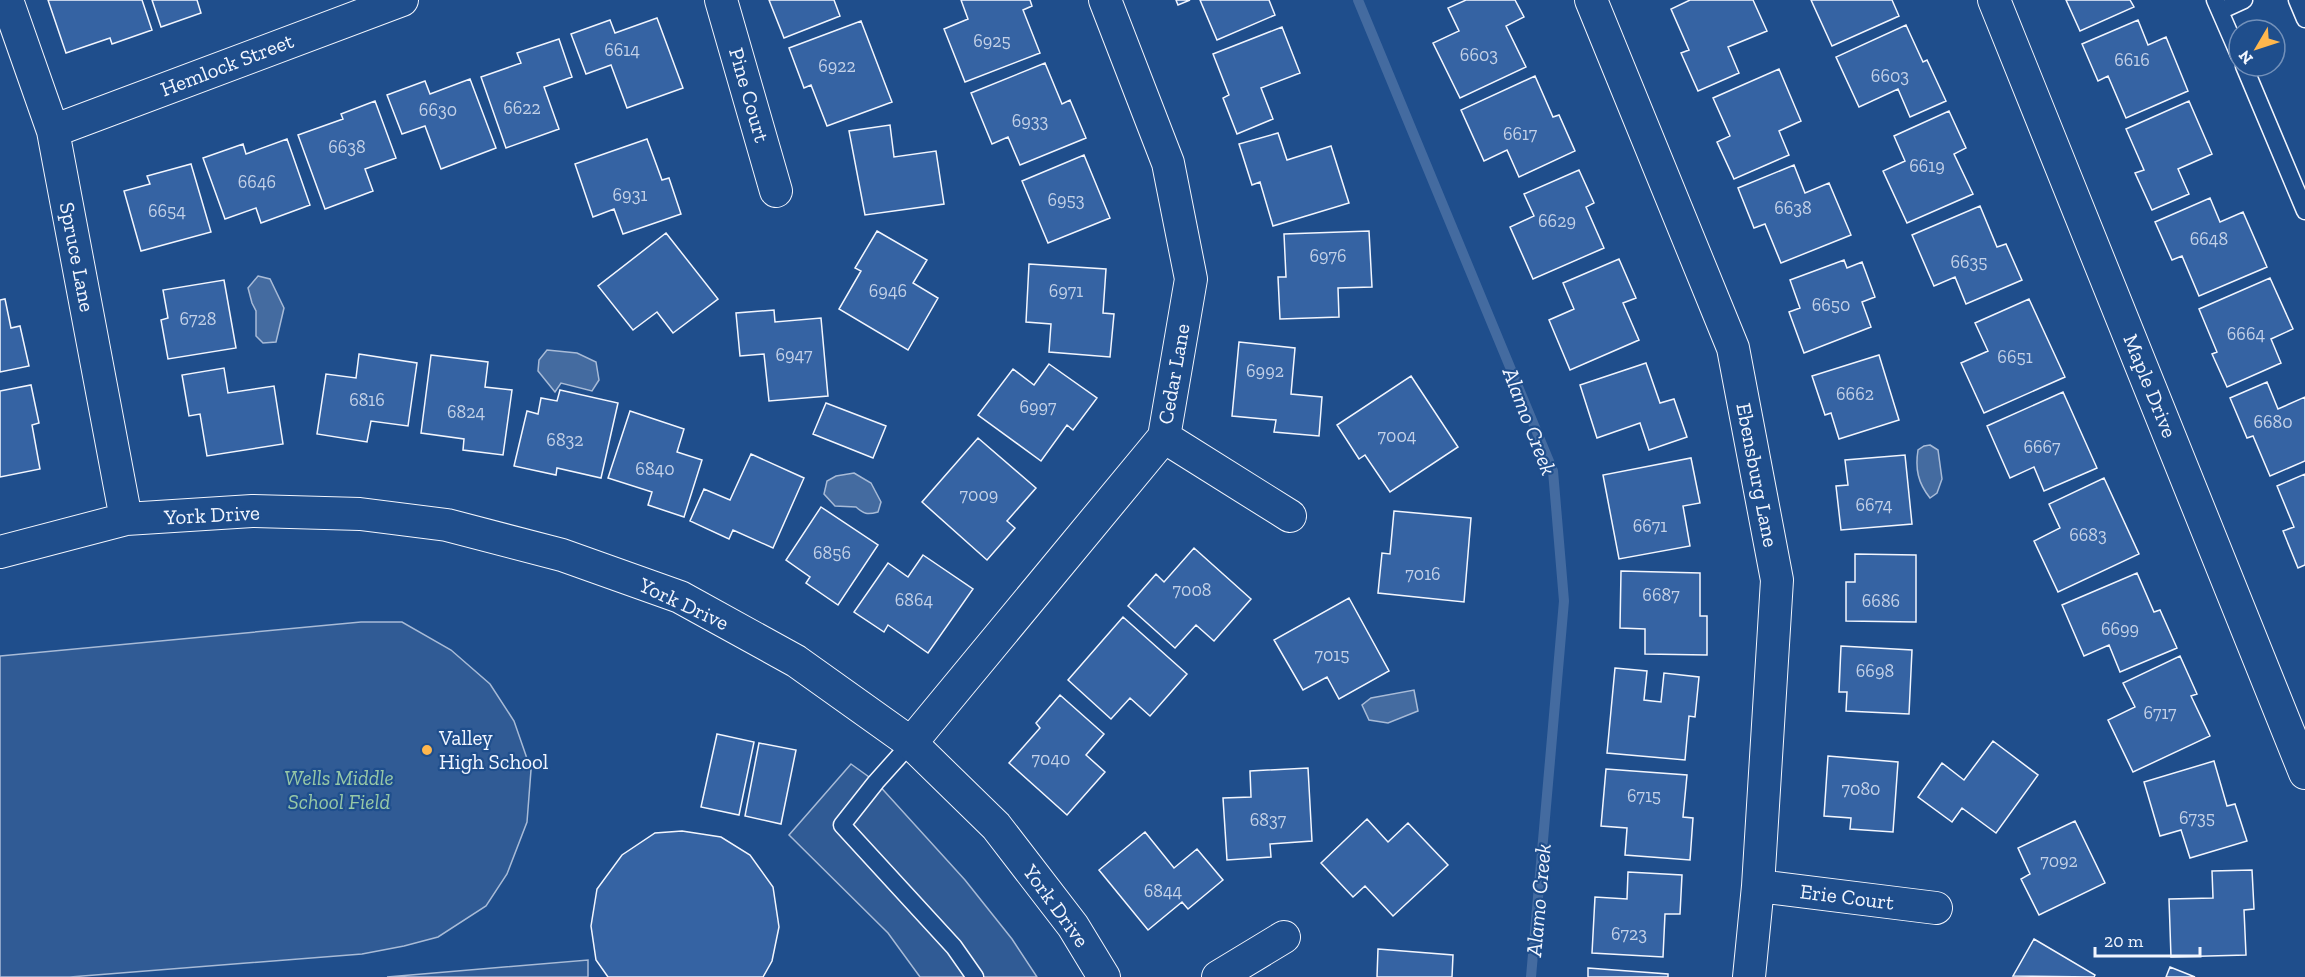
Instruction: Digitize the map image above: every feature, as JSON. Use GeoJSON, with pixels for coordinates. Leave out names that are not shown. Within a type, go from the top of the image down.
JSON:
{"type":"FeatureCollection","features":[{"type":"Feature","properties":{"kind":"street","name":"Spruce Lane"},"geometry":{"type":"LineString","coordinates":[[7,0],[53,131],[126,519]]}},
{"type":"Feature","properties":{"kind":"street","name":"Hemlock Street"},"geometry":{"type":"LineString","coordinates":[[53,131],[343,10],[402,0]]}},
{"type":"Feature","properties":{"kind":"street","name":"Pine Court"},"geometry":{"type":"LineString","coordinates":[[721,0],[776,191]]}},
{"type":"Feature","properties":{"kind":"street","name":"Cedar Lane"},"geometry":{"type":"LineString","coordinates":[[911,743],[1164,437],[1191,279],[1168,163],[1105,0]]}},
{"type":"Feature","properties":{"kind":"street","name":"Ebensburg Lane"},"geometry":{"type":"LineString","coordinates":[[1591,0],[1733,348],[1777,579],[1758,886],[1749,977]]}},
{"type":"Feature","properties":{"kind":"street","name":"Maple Drive"},"geometry":{"type":"LineString","coordinates":[[1994,0],[2305,773]]}},
{"type":"Feature","properties":{"kind":"street"},"geometry":{"type":"LineString","coordinates":[[1164,437],[1290,516]]}},
{"type":"Feature","properties":{"kind":"street","name":"York Drive"},"geometry":{"type":"LineString","coordinates":[[0,552],[126,519],[252,511],[360,514],[447,525],[562,555],[680,597],[796,661],[911,743],[996,826],[1073,926],[1104,977]]}},
{"type":"Feature","properties":{"kind":"street","name":"Erie Court"},"geometry":{"type":"LineString","coordinates":[[1758,886],[1936,908]]}},
{"type":"Feature","properties":{"kind":"street"},"geometry":{"type":"LineString","coordinates":[[1218,977],[1284,938]]}},
{"type":"Feature","properties":{"kind":"lane"},"geometry":{"type":"LineString","coordinates":[[2227,26],[2218,5],[2244,0]]}},
{"type":"Feature","properties":{"kind":"lane"},"geometry":{"type":"LineString","coordinates":[[2297,0],[2305,19]]}},
{"type":"Feature","properties":{"kind":"lane"},"geometry":{"type":"LineString","coordinates":[[2249,78],[2305,211]]}},
{"type":"Feature","properties":{"kind":"lane"},"geometry":{"type":"LineString","coordinates":[[911,743],[842,825],[954,947],[975,977]]}},
{"type":"Feature","properties":{"kind":"shaded area"},"geometry":{"type":"Polygon","coordinates":[[[258,276],[270,279],[284,308],[276,342],[263,343],[256,336],[256,311],[248,288],[258,276]]]}},
{"type":"Feature","properties":{"kind":"shaded area"},"geometry":{"type":"Polygon","coordinates":[[[547,350],[577,353],[596,362],[599,380],[592,391],[561,383],[555,392],[538,371],[539,360],[547,350]]]}},
{"type":"Feature","properties":{"kind":"shaded area"},"geometry":{"type":"Polygon","coordinates":[[[1930,445],[1938,450],[1942,479],[1937,493],[1930,498],[1918,476],[1917,463],[1918,450],[1930,445]]]}},
{"type":"Feature","properties":{"kind":"shaded area"},"geometry":{"type":"Polygon","coordinates":[[[854,473],[871,483],[881,502],[878,512],[866,513],[856,507],[835,506],[824,494],[827,481],[836,476],[854,473]]]}},
{"type":"Feature","properties":{"kind":"shaded area","name":"Wells Middle School Field"},"geometry":{"type":"Polygon","coordinates":[[[361,622],[402,622],[451,650],[490,684],[514,721],[531,770],[527,822],[507,874],[486,906],[438,937],[362,954],[70,977],[0,977],[0,656],[361,622]]]}},
{"type":"Feature","properties":{"kind":"shaded area"},"geometry":{"type":"Polygon","coordinates":[[[1414,690],[1418,711],[1388,723],[1369,720],[1362,705],[1371,698],[1414,690]]]}},
{"type":"Feature","properties":{"kind":"shaded area"},"geometry":{"type":"Polygon","coordinates":[[[851,764],[876,782],[965,880],[1012,939],[1037,977],[920,977],[888,933],[789,835],[851,764]]]}},
{"type":"Feature","properties":{"kind":"shaded area"},"geometry":{"type":"Polygon","coordinates":[[[588,960],[588,977],[387,977],[588,960]]]}},
{"type":"Feature","properties":{"kind":"building"},"geometry":{"type":"Polygon","coordinates":[[[48,0],[142,0],[152,30],[112,44],[110,38],[66,53],[48,0]]]}},
{"type":"Feature","properties":{"kind":"building"},"geometry":{"type":"Polygon","coordinates":[[[152,0],[197,0],[201,13],[161,27],[152,0]]]}},
{"type":"Feature","properties":{"kind":"building"},"geometry":{"type":"Polygon","coordinates":[[[769,0],[834,0],[840,16],[784,38],[769,0]]]}},
{"type":"Feature","properties":{"kind":"building"},"geometry":{"type":"Polygon","coordinates":[[[961,0],[1030,0],[1032,6],[1023,10],[1040,53],[965,82],[944,29],[968,19],[961,0]]]}},
{"type":"Feature","properties":{"kind":"building"},"geometry":{"type":"Polygon","coordinates":[[[1176,0],[1190,0],[1178,5],[1176,0]]]}},
{"type":"Feature","properties":{"kind":"building"},"geometry":{"type":"Polygon","coordinates":[[[1200,0],[1269,0],[1275,15],[1217,40],[1200,0]]]}},
{"type":"Feature","properties":{"kind":"building"},"geometry":{"type":"Polygon","coordinates":[[[1466,0],[1515,0],[1524,17],[1506,26],[1526,67],[1460,98],[1433,43],[1459,31],[1448,8],[1466,0]]]}},
{"type":"Feature","properties":{"kind":"building"},"geometry":{"type":"Polygon","coordinates":[[[1690,0],[1753,0],[1767,31],[1728,47],[1739,73],[1698,91],[1681,53],[1689,50],[1671,9],[1690,0]]]}},
{"type":"Feature","properties":{"kind":"building"},"geometry":{"type":"Polygon","coordinates":[[[1811,0],[1892,0],[1899,16],[1832,46],[1811,0]]]}},
{"type":"Feature","properties":{"kind":"building"},"geometry":{"type":"Polygon","coordinates":[[[2066,0],[2130,0],[2134,7],[2080,31],[2066,0]]]}},
{"type":"Feature","properties":{"kind":"building"},"geometry":{"type":"Polygon","coordinates":[[[657,18],[683,88],[627,108],[611,65],[586,74],[571,34],[610,20],[615,33],[657,18]]]}},
{"type":"Feature","properties":{"kind":"building"},"geometry":{"type":"Polygon","coordinates":[[[2138,20],[2148,45],[2166,37],[2188,91],[2126,118],[2108,76],[2098,81],[2082,44],[2138,20]]]}},
{"type":"Feature","properties":{"kind":"building"},"geometry":{"type":"Polygon","coordinates":[[[861,21],[892,102],[827,126],[811,85],[804,88],[789,48],[861,21]]]}},
{"type":"Feature","properties":{"kind":"building"},"geometry":{"type":"Polygon","coordinates":[[[1906,25],[1923,62],[1927,60],[1946,101],[1910,117],[1898,89],[1859,107],[1836,57],[1906,25]]]}},
{"type":"Feature","properties":{"kind":"building"},"geometry":{"type":"Polygon","coordinates":[[[1282,27],[1300,73],[1261,88],[1273,119],[1237,134],[1223,98],[1229,95],[1213,54],[1282,27]]]}},
{"type":"Feature","properties":{"kind":"building"},"geometry":{"type":"Polygon","coordinates":[[[559,39],[572,77],[544,87],[559,129],[506,148],[481,77],[521,63],[517,53],[559,39]]]}},
{"type":"Feature","properties":{"kind":"building"},"geometry":{"type":"Polygon","coordinates":[[[1045,63],[1062,104],[1070,100],[1086,138],[1020,165],[1008,137],[992,144],[971,93],[1045,63]]]}},
{"type":"Feature","properties":{"kind":"building"},"geometry":{"type":"Polygon","coordinates":[[[1779,69],[1801,121],[1779,131],[1789,155],[1734,179],[1717,142],[1730,136],[1713,98],[1779,69]]]}},
{"type":"Feature","properties":{"kind":"building"},"geometry":{"type":"Polygon","coordinates":[[[1535,76],[1553,117],[1559,115],[1575,151],[1519,177],[1507,150],[1484,161],[1461,110],[1535,76]]]}},
{"type":"Feature","properties":{"kind":"building"},"geometry":{"type":"Polygon","coordinates":[[[470,79],[496,148],[441,169],[425,126],[402,134],[387,95],[425,81],[430,94],[470,79]]]}},
{"type":"Feature","properties":{"kind":"building"},"geometry":{"type":"Polygon","coordinates":[[[375,101],[396,158],[365,169],[373,191],[325,209],[298,135],[343,119],[341,114],[375,101]]]}},
{"type":"Feature","properties":{"kind":"building"},"geometry":{"type":"Polygon","coordinates":[[[2189,101],[2212,154],[2178,169],[2189,194],[2152,210],[2135,173],[2144,170],[2126,129],[2189,101]]]}},
{"type":"Feature","properties":{"kind":"building"},"geometry":{"type":"Polygon","coordinates":[[[1949,111],[1966,148],[1954,154],[1973,194],[1907,223],[1883,171],[1905,161],[1894,136],[1949,111]]]}},
{"type":"Feature","properties":{"kind":"building"},"geometry":{"type":"Polygon","coordinates":[[[890,125],[894,157],[936,151],[944,204],[865,215],[849,131],[890,125]]]}},
{"type":"Feature","properties":{"kind":"building"},"geometry":{"type":"Polygon","coordinates":[[[1278,133],[1287,160],[1331,146],[1349,203],[1273,226],[1260,182],[1252,185],[1239,144],[1278,133]]]}},
{"type":"Feature","properties":{"kind":"building"},"geometry":{"type":"Polygon","coordinates":[[[287,139],[310,205],[261,223],[256,208],[225,219],[203,158],[243,144],[246,154],[287,139]]]}},
{"type":"Feature","properties":{"kind":"building"},"geometry":{"type":"Polygon","coordinates":[[[647,139],[662,180],[669,178],[681,214],[623,234],[614,209],[593,217],[575,164],[647,139]]]}},
{"type":"Feature","properties":{"kind":"building"},"geometry":{"type":"Polygon","coordinates":[[[1084,155],[1110,218],[1048,243],[1022,181],[1084,155]]]}},
{"type":"Feature","properties":{"kind":"building"},"geometry":{"type":"Polygon","coordinates":[[[191,164],[211,232],[141,251],[124,191],[150,184],[147,176],[191,164]]]}},
{"type":"Feature","properties":{"kind":"building"},"geometry":{"type":"Polygon","coordinates":[[[1794,165],[1805,193],[1829,183],[1851,235],[1781,263],[1765,224],[1754,228],[1738,188],[1794,165]]]}},
{"type":"Feature","properties":{"kind":"building"},"geometry":{"type":"Polygon","coordinates":[[[1579,170],[1594,203],[1586,207],[1604,248],[1533,279],[1510,227],[1534,216],[1524,194],[1579,170]]]}},
{"type":"Feature","properties":{"kind":"building"},"geometry":{"type":"Polygon","coordinates":[[[2210,198],[2220,222],[2243,212],[2267,267],[2199,296],[2182,256],[2172,260],[2155,222],[2210,198]]]}},
{"type":"Feature","properties":{"kind":"building"},"geometry":{"type":"Polygon","coordinates":[[[1980,206],[1997,247],[2006,244],[2022,280],[1966,304],[1955,277],[1934,286],[1912,235],[1980,206]]]}},
{"type":"Feature","properties":{"kind":"building"},"geometry":{"type":"Polygon","coordinates":[[[877,231],[927,260],[913,283],[938,298],[908,350],[839,309],[861,271],[855,268],[877,231]]]}},
{"type":"Feature","properties":{"kind":"building"},"geometry":{"type":"Polygon","coordinates":[[[1369,231],[1372,287],[1338,288],[1339,317],[1280,319],[1278,277],[1286,277],[1284,234],[1369,231]]]}},
{"type":"Feature","properties":{"kind":"building"},"geometry":{"type":"Polygon","coordinates":[[[666,233],[718,299],[673,333],[657,312],[633,330],[598,286],[666,233]]]}},
{"type":"Feature","properties":{"kind":"building"},"geometry":{"type":"Polygon","coordinates":[[[1619,259],[1636,298],[1623,303],[1639,340],[1570,370],[1549,320],[1574,309],[1563,283],[1619,259]]]}},
{"type":"Feature","properties":{"kind":"building"},"geometry":{"type":"Polygon","coordinates":[[[1844,260],[1847,268],[1862,262],[1875,297],[1862,302],[1871,327],[1804,353],[1789,312],[1800,308],[1790,280],[1844,260]]]}},
{"type":"Feature","properties":{"kind":"building"},"geometry":{"type":"Polygon","coordinates":[[[1029,264],[1106,269],[1103,313],[1114,314],[1110,357],[1049,352],[1051,324],[1026,322],[1029,264]]]}},
{"type":"Feature","properties":{"kind":"building"},"geometry":{"type":"Polygon","coordinates":[[[2270,278],[2293,329],[2271,339],[2281,363],[2227,387],[2212,354],[2217,352],[2199,309],[2270,278]]]}},
{"type":"Feature","properties":{"kind":"building"},"geometry":{"type":"Polygon","coordinates":[[[224,280],[236,348],[168,359],[161,320],[168,318],[163,290],[224,280]]]}},
{"type":"Feature","properties":{"kind":"building"},"geometry":{"type":"Polygon","coordinates":[[[5,299],[11,328],[20,326],[29,366],[0,372],[0,300],[5,299]]]}},
{"type":"Feature","properties":{"kind":"building"},"geometry":{"type":"Polygon","coordinates":[[[2029,299],[2065,377],[1984,413],[1961,363],[1988,351],[1975,323],[2029,299]]]}},
{"type":"Feature","properties":{"kind":"building"},"geometry":{"type":"Polygon","coordinates":[[[774,310],[775,322],[821,318],[828,396],[769,401],[764,354],[740,356],[736,313],[774,310]]]}},
{"type":"Feature","properties":{"kind":"building"},"geometry":{"type":"Polygon","coordinates":[[[1239,342],[1295,348],[1291,394],[1322,397],[1319,436],[1274,432],[1276,420],[1232,416],[1239,342]]]}},
{"type":"Feature","properties":{"kind":"building"},"geometry":{"type":"Polygon","coordinates":[[[359,354],[417,363],[408,426],[371,421],[367,442],[317,434],[326,374],[356,378],[359,354]]]}},
{"type":"Feature","properties":{"kind":"building"},"geometry":{"type":"Polygon","coordinates":[[[431,355],[488,362],[485,387],[512,390],[503,455],[463,450],[464,439],[421,433],[431,355]]]}},
{"type":"Feature","properties":{"kind":"building"},"geometry":{"type":"Polygon","coordinates":[[[1879,355],[1899,420],[1839,439],[1831,413],[1825,415],[1812,376],[1879,355]]]}},
{"type":"Feature","properties":{"kind":"building"},"geometry":{"type":"Polygon","coordinates":[[[1646,363],[1660,403],[1674,399],[1687,437],[1649,450],[1640,423],[1597,438],[1580,385],[1646,363]]]}},
{"type":"Feature","properties":{"kind":"building"},"geometry":{"type":"Polygon","coordinates":[[[1049,364],[1097,398],[1073,430],[1067,425],[1041,461],[978,415],[1013,369],[1034,385],[1049,364]]]}},
{"type":"Feature","properties":{"kind":"building"},"geometry":{"type":"Polygon","coordinates":[[[224,368],[228,393],[274,386],[283,444],[207,456],[200,414],[189,416],[182,375],[224,368]]]}},
{"type":"Feature","properties":{"kind":"building"},"geometry":{"type":"Polygon","coordinates":[[[1411,376],[1458,447],[1390,492],[1365,455],[1359,459],[1337,425],[1411,376]]]}},
{"type":"Feature","properties":{"kind":"building"},"geometry":{"type":"Polygon","coordinates":[[[2267,382],[2278,409],[2305,397],[2305,461],[2270,476],[2253,436],[2247,438],[2230,398],[2267,382]]]}},
{"type":"Feature","properties":{"kind":"building"},"geometry":{"type":"Polygon","coordinates":[[[31,385],[39,423],[32,425],[40,469],[0,477],[0,391],[31,385]]]}},
{"type":"Feature","properties":{"kind":"building"},"geometry":{"type":"Polygon","coordinates":[[[560,390],[618,403],[601,478],[557,468],[556,475],[514,466],[527,411],[538,414],[541,398],[557,401],[560,390]]]}},
{"type":"Feature","properties":{"kind":"building"},"geometry":{"type":"Polygon","coordinates":[[[2063,392],[2097,468],[2044,491],[2034,467],[2010,478],[1987,426],[2063,392]]]}},
{"type":"Feature","properties":{"kind":"building"},"geometry":{"type":"Polygon","coordinates":[[[826,403],[886,426],[873,458],[813,434],[826,403]]]}},
{"type":"Feature","properties":{"kind":"building"},"geometry":{"type":"Polygon","coordinates":[[[630,411],[684,429],[677,452],[702,460],[684,517],[648,505],[652,492],[608,478],[630,411]]]}},
{"type":"Feature","properties":{"kind":"building"},"geometry":{"type":"Polygon","coordinates":[[[978,438],[1036,488],[1007,521],[1015,528],[987,560],[922,502],[978,438]]]}},
{"type":"Feature","properties":{"kind":"building"},"geometry":{"type":"Polygon","coordinates":[[[751,454],[804,478],[773,548],[733,530],[729,539],[690,521],[704,489],[730,500],[751,454]]]}},
{"type":"Feature","properties":{"kind":"building"},"geometry":{"type":"Polygon","coordinates":[[[1905,455],[1912,524],[1841,530],[1836,486],[1848,485],[1845,460],[1905,455]]]}},
{"type":"Feature","properties":{"kind":"building"},"geometry":{"type":"Polygon","coordinates":[[[1691,458],[1700,503],[1683,506],[1690,546],[1619,559],[1603,475],[1691,458]]]}},
{"type":"Feature","properties":{"kind":"building"},"geometry":{"type":"Polygon","coordinates":[[[2305,474],[2305,565],[2298,568],[2283,531],[2294,527],[2277,486],[2305,474]]]}},
{"type":"Feature","properties":{"kind":"building"},"geometry":{"type":"Polygon","coordinates":[[[2104,478],[2139,554],[2058,592],[2034,541],[2060,528],[2049,504],[2104,478]]]}},
{"type":"Feature","properties":{"kind":"building"},"geometry":{"type":"Polygon","coordinates":[[[821,507],[878,545],[838,605],[806,583],[810,577],[786,560],[821,507]]]}},
{"type":"Feature","properties":{"kind":"building"},"geometry":{"type":"Polygon","coordinates":[[[1394,511],[1471,518],[1464,602],[1378,593],[1382,553],[1390,554],[1394,511]]]}},
{"type":"Feature","properties":{"kind":"building"},"geometry":{"type":"Polygon","coordinates":[[[1194,548],[1251,599],[1214,641],[1196,625],[1175,648],[1128,606],[1156,574],[1164,582],[1194,548]]]}},
{"type":"Feature","properties":{"kind":"building"},"geometry":{"type":"Polygon","coordinates":[[[1855,554],[1916,555],[1916,622],[1846,621],[1846,582],[1855,582],[1855,554]]]}},
{"type":"Feature","properties":{"kind":"building"},"geometry":{"type":"Polygon","coordinates":[[[923,555],[973,589],[928,653],[888,625],[884,632],[854,612],[888,563],[908,577],[923,555]]]}},
{"type":"Feature","properties":{"kind":"building"},"geometry":{"type":"Polygon","coordinates":[[[1621,571],[1700,573],[1700,616],[1707,616],[1707,655],[1645,654],[1645,629],[1620,628],[1621,571]]]}},
{"type":"Feature","properties":{"kind":"building"},"geometry":{"type":"Polygon","coordinates":[[[2137,573],[2154,612],[2160,610],[2177,648],[2120,672],[2109,645],[2084,656],[2062,605],[2137,573]]]}},
{"type":"Feature","properties":{"kind":"building"},"geometry":{"type":"Polygon","coordinates":[[[1349,598],[1389,671],[1339,699],[1327,677],[1303,690],[1274,640],[1349,598]]]}},
{"type":"Feature","properties":{"kind":"building"},"geometry":{"type":"Polygon","coordinates":[[[1123,617],[1187,674],[1150,716],[1130,698],[1111,719],[1068,680],[1123,617]]]}},
{"type":"Feature","properties":{"kind":"building"},"geometry":{"type":"Polygon","coordinates":[[[1841,646],[1912,650],[1909,714],[1846,711],[1847,692],[1839,692],[1841,646]]]}},
{"type":"Feature","properties":{"kind":"building"},"geometry":{"type":"Polygon","coordinates":[[[2180,656],[2197,694],[2191,696],[2210,736],[2133,772],[2108,720],[2135,707],[2123,683],[2180,656]]]}},
{"type":"Feature","properties":{"kind":"building"},"geometry":{"type":"Polygon","coordinates":[[[1615,668],[1647,671],[1644,700],[1661,702],[1664,673],[1699,677],[1695,717],[1689,716],[1685,760],[1607,753],[1615,668]]]}},
{"type":"Feature","properties":{"kind":"building"},"geometry":{"type":"Polygon","coordinates":[[[1060,695],[1104,734],[1086,755],[1105,772],[1067,815],[1009,763],[1040,728],[1036,723],[1060,695]]]}},
{"type":"Feature","properties":{"kind":"building"},"geometry":{"type":"Polygon","coordinates":[[[717,734],[754,742],[739,815],[701,807],[717,734]]]}},
{"type":"Feature","properties":{"kind":"building"},"geometry":{"type":"Polygon","coordinates":[[[1993,741],[2038,775],[1996,833],[1962,808],[1952,822],[1918,797],[1942,763],[1964,780],[1993,741]]]}},
{"type":"Feature","properties":{"kind":"building"},"geometry":{"type":"Polygon","coordinates":[[[759,743],[796,750],[781,824],[745,816],[759,743]]]}},
{"type":"Feature","properties":{"kind":"building"},"geometry":{"type":"Polygon","coordinates":[[[1828,756],[1898,762],[1893,832],[1850,829],[1851,818],[1824,816],[1828,756]]]}},
{"type":"Feature","properties":{"kind":"building"},"geometry":{"type":"Polygon","coordinates":[[[2214,761],[2227,806],[2235,804],[2247,841],[2190,858],[2181,830],[2160,836],[2144,782],[2214,761]]]}},
{"type":"Feature","properties":{"kind":"building"},"geometry":{"type":"Polygon","coordinates":[[[1308,768],[1312,841],[1270,844],[1271,857],[1227,860],[1223,798],[1251,797],[1250,771],[1308,768]]]}},
{"type":"Feature","properties":{"kind":"building"},"geometry":{"type":"Polygon","coordinates":[[[1606,769],[1687,775],[1683,817],[1693,818],[1690,860],[1625,855],[1627,828],[1601,826],[1606,769]]]}},
{"type":"Feature","properties":{"kind":"building"},"geometry":{"type":"Polygon","coordinates":[[[1367,819],[1388,842],[1408,823],[1448,865],[1393,916],[1365,886],[1353,897],[1321,863],[1367,819]]]}},
{"type":"Feature","properties":{"kind":"building"},"geometry":{"type":"Polygon","coordinates":[[[2075,821],[2105,883],[2039,915],[2021,879],[2030,874],[2018,848],[2075,821]]]}},
{"type":"Feature","properties":{"kind":"building"},"geometry":{"type":"Polygon","coordinates":[[[682,831],[721,837],[750,855],[773,887],[779,927],[772,961],[763,977],[608,977],[596,960],[591,926],[597,889],[622,855],[655,833],[682,831]]]}},
{"type":"Feature","properties":{"kind":"building"},"geometry":{"type":"Polygon","coordinates":[[[1145,832],[1174,868],[1197,849],[1223,880],[1188,909],[1182,902],[1148,930],[1099,870],[1145,832]]]}},
{"type":"Feature","properties":{"kind":"building"},"geometry":{"type":"Polygon","coordinates":[[[2252,870],[2254,909],[2244,910],[2246,955],[2171,957],[2169,899],[2213,898],[2212,871],[2252,870]]]}},
{"type":"Feature","properties":{"kind":"building"},"geometry":{"type":"Polygon","coordinates":[[[1628,872],[1682,875],[1680,914],[1665,914],[1663,957],[1592,953],[1595,897],[1627,899],[1628,872]]]}},
{"type":"Feature","properties":{"kind":"building"},"geometry":{"type":"Polygon","coordinates":[[[2034,939],[2095,975],[2094,977],[2013,976],[2034,939]]]}},
{"type":"Feature","properties":{"kind":"building"},"geometry":{"type":"Polygon","coordinates":[[[1378,949],[1453,955],[1452,977],[1377,977],[1378,949]]]}},
{"type":"Feature","properties":{"kind":"building"},"geometry":{"type":"Polygon","coordinates":[[[2170,967],[2195,977],[2166,977],[2170,967]]]}},
{"type":"Feature","properties":{"kind":"building"},"geometry":{"type":"Polygon","coordinates":[[[1588,968],[1668,974],[1668,977],[1588,977],[1588,968]]]}},
{"type":"Feature","properties":{"kind":"waterway","name":"Alamo Creek"},"geometry":{"type":"LineString","coordinates":[[1358,0],[1553,471],[1564,601],[1531,977]]}},
{"type":"Feature","properties":{"kind":"place","name":"Valley High School"},"geometry":{"type":"Point","coordinates":[427,750]}}]}
